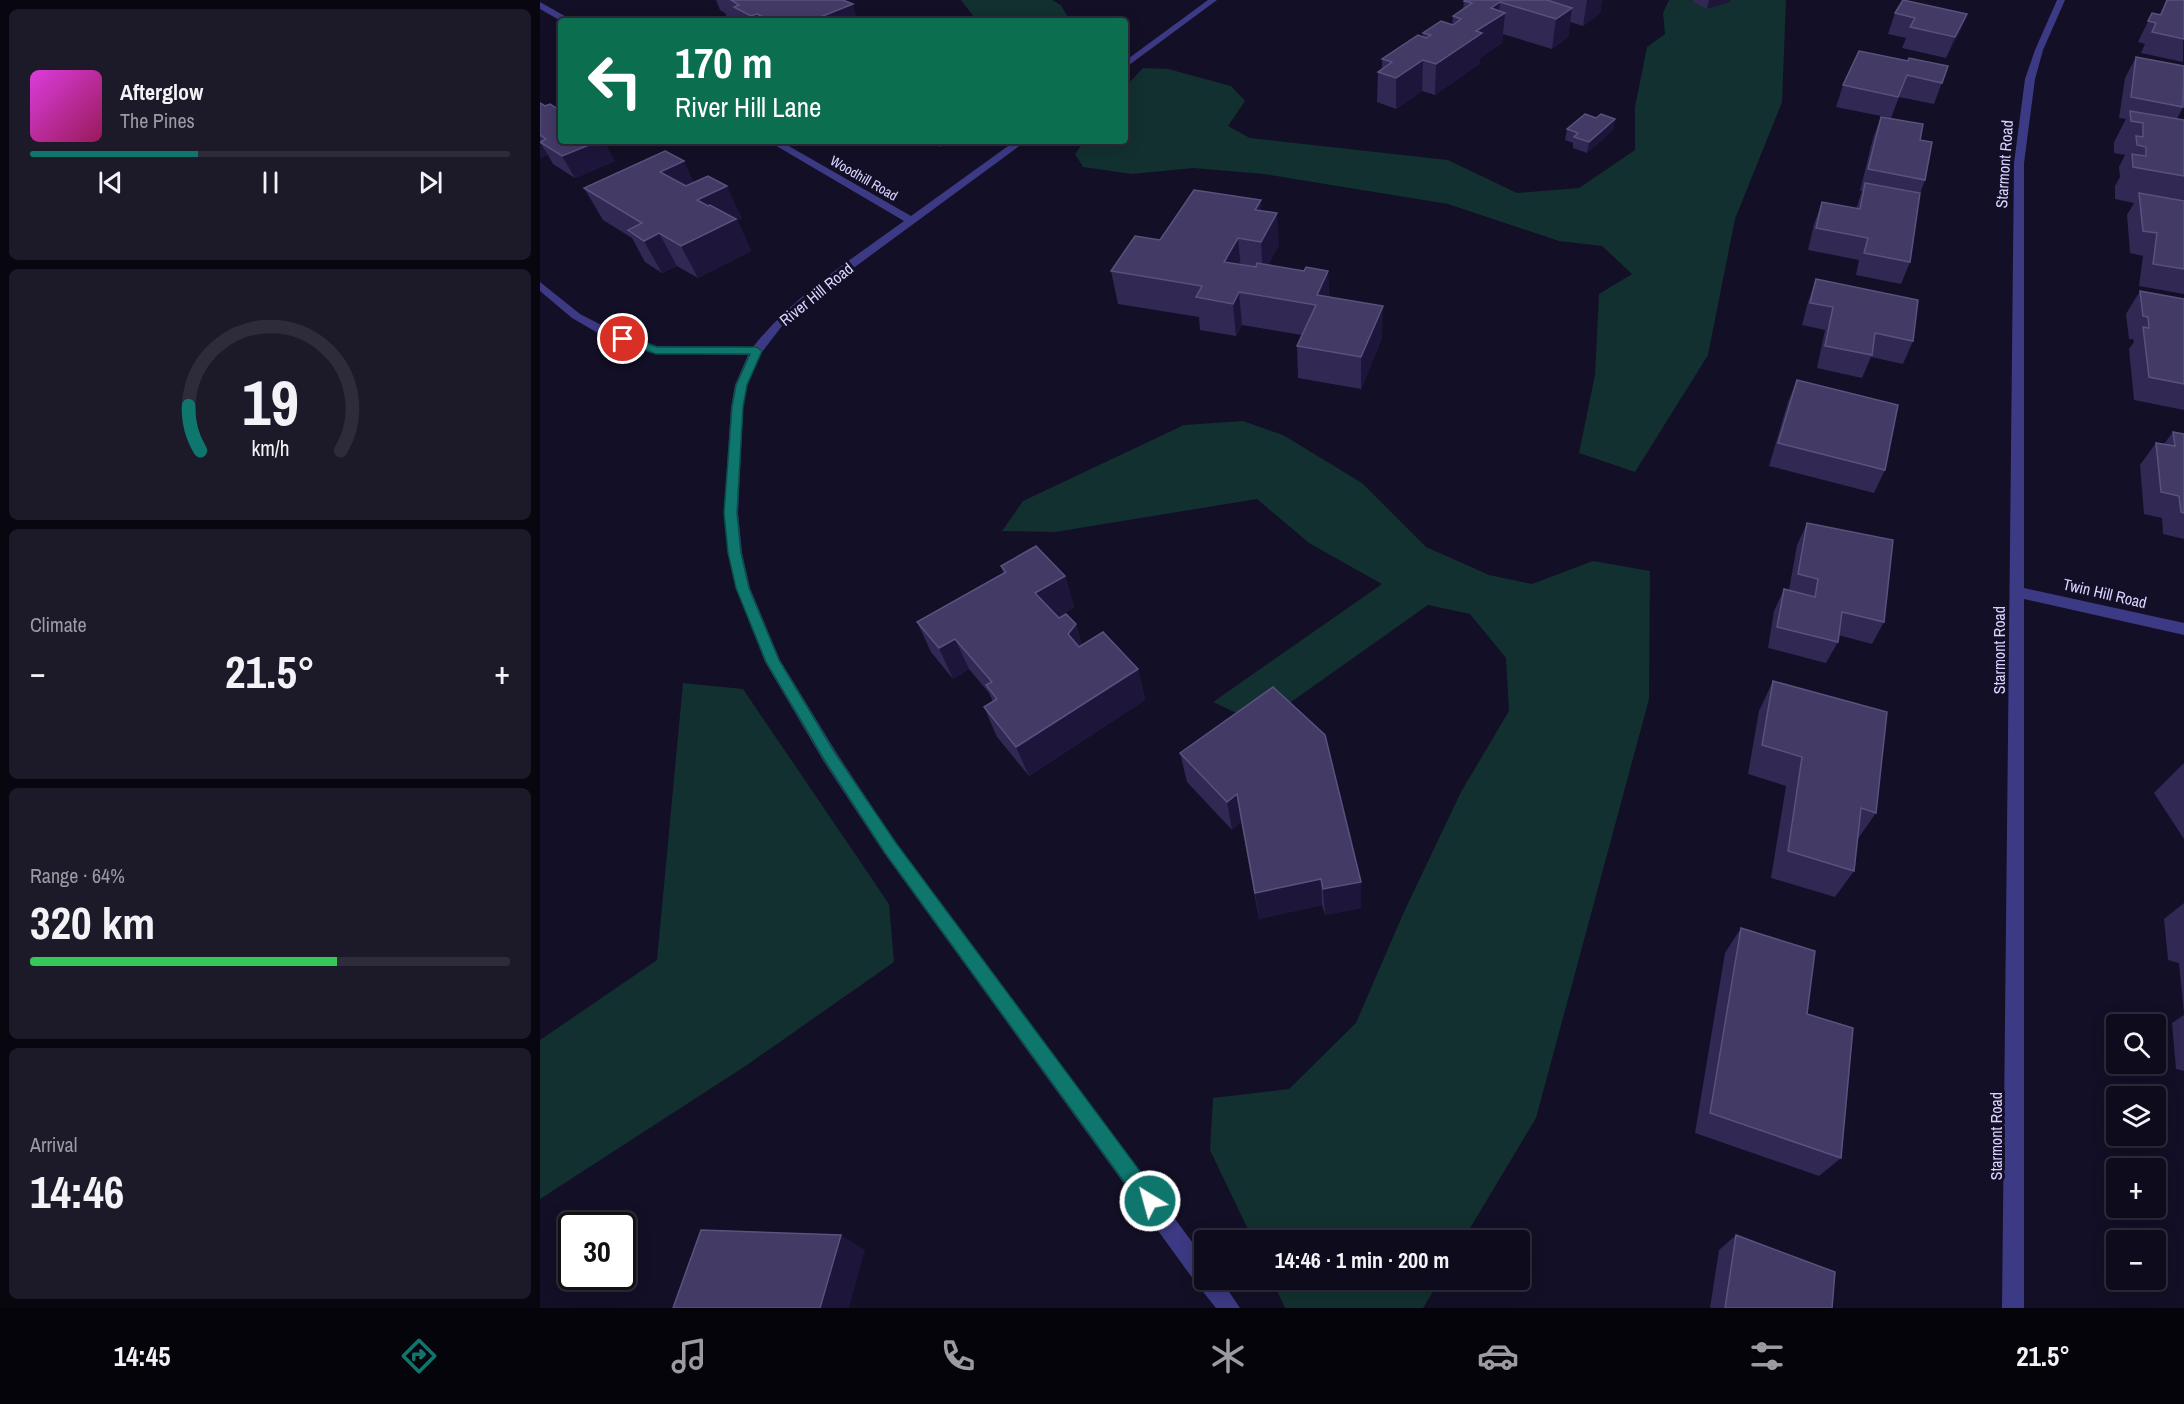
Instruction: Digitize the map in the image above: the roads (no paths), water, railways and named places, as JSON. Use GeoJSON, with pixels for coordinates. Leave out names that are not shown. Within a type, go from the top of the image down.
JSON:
{"type":"FeatureCollection","features":[{"type":"Feature","properties":{"kind":"street"},"geometry":{"type":"LineString","coordinates":[[1128,63],[1213,0]]}},
{"type":"Feature","properties":{"kind":"street","name":"Starmont Road"},"geometry":{"type":"LineString","coordinates":[[2013,1308],[2019,163],[2030,79],[2038,50],[2061,0]]}},
{"type":"Feature","properties":{"kind":"street"},"geometry":{"type":"LineString","coordinates":[[540,5],[562,18]]}},
{"type":"Feature","properties":{"kind":"street","name":"Woodhill Road"},"geometry":{"type":"LineString","coordinates":[[778,144],[911,221]]}},
{"type":"Feature","properties":{"kind":"street","name":"River Hill Road"},"geometry":{"type":"LineString","coordinates":[[1017,144],[802,301],[778,323],[756,351],[741,385],[737,407],[731,513],[735,553],[743,588],[773,662],[830,757],[890,848],[1194,1261]]}},
{"type":"Feature","properties":{"kind":"street"},"geometry":{"type":"LineString","coordinates":[[540,285],[576,316],[607,333],[656,350],[756,351]]}},
{"type":"Feature","properties":{"kind":"street","name":"Twin Hill Road"},"geometry":{"type":"LineString","coordinates":[[2018,592],[2184,629]]}},
{"type":"Feature","properties":{"kind":"street"},"geometry":{"type":"LineString","coordinates":[[1215,1290],[1228,1308]]}}]}
